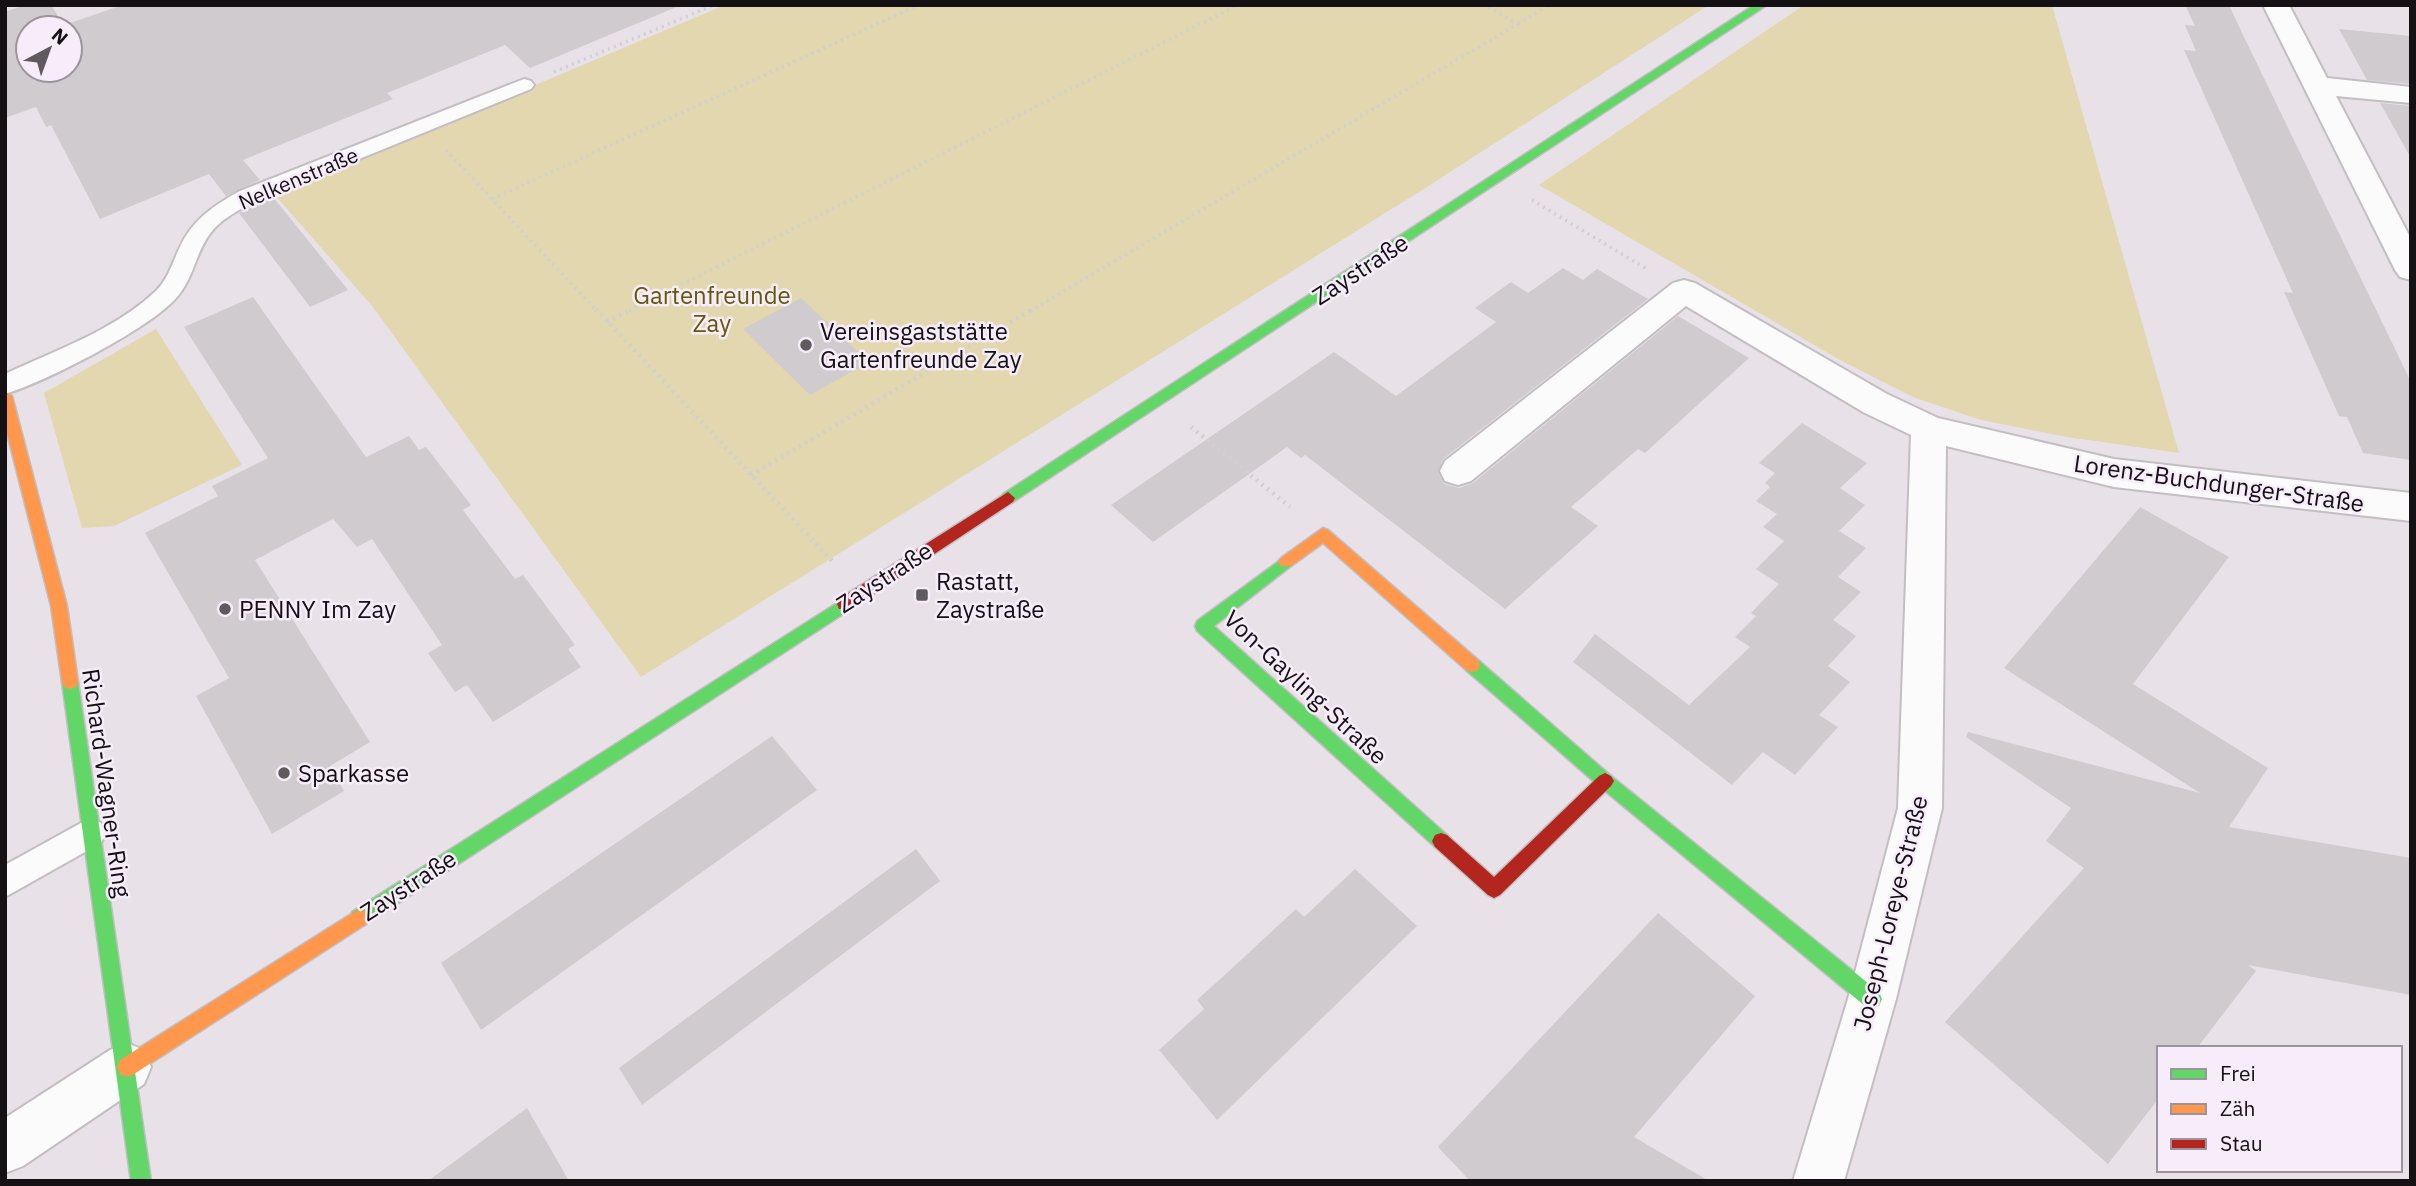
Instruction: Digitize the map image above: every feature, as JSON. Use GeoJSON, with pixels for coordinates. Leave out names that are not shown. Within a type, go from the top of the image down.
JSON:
{"type":"FeatureCollection","features":[{"type":"Feature","properties":{"kind":"street","name":"Zaystraße"},"geometry":{"type":"LineString","coordinates":[[5,1148],[1159,401],[1762,5]]}},
{"type":"Feature","properties":{"kind":"street"},"geometry":{"type":"LineString","coordinates":[[2276,5],[2411,270]]}},
{"type":"Feature","properties":{"kind":"street"},"geometry":{"type":"LineString","coordinates":[[2315,85],[2411,95]]}},
{"type":"Feature","properties":{"kind":"street"},"geometry":{"type":"LineString","coordinates":[[1458,471],[1684,291]]}},
{"type":"Feature","properties":{"kind":"street","name":"Lorenz-Buchdunger-Straße"},"geometry":{"type":"LineString","coordinates":[[1684,291],[1875,404],[1929,429],[2114,473],[2411,507]]}},
{"type":"Feature","properties":{"kind":"street","name":"Richard-Wagner-Ring"},"geometry":{"type":"LineString","coordinates":[[5,396],[59,606],[141,1181]]}},
{"type":"Feature","properties":{"kind":"street","name":"Joseph-Loreye-Straße"},"geometry":{"type":"LineString","coordinates":[[1818,1181],[1872,999],[1920,808],[1929,429]]}},
{"type":"Feature","properties":{"kind":"street"},"geometry":{"type":"LineString","coordinates":[[1323,534],[1605,781],[1872,999]]}},
{"type":"Feature","properties":{"kind":"street","name":"Von-Gayling-Straße"},"geometry":{"type":"LineString","coordinates":[[1323,534],[1203,626],[1494,889],[1605,781]]}},
{"type":"Feature","properties":{"kind":"lane","name":"Nelkenstraße"},"geometry":{"type":"LineString","coordinates":[[5,385],[135,318],[163,298],[178,282],[200,231],[218,213],[248,196],[524,85]]}},
{"type":"Feature","properties":{"kind":"lane"},"geometry":{"type":"LineString","coordinates":[[5,881],[90,833]]}},
{"type":"Feature","properties":{"kind":"path"},"geometry":{"type":"LineString","coordinates":[[524,85],[714,5]]}},
{"type":"Feature","properties":{"kind":"path"},"geometry":{"type":"LineString","coordinates":[[492,199],[919,5]]}},
{"type":"Feature","properties":{"kind":"path"},"geometry":{"type":"LineString","coordinates":[[607,322],[1238,5]]}},
{"type":"Feature","properties":{"kind":"path"},"geometry":{"type":"LineString","coordinates":[[1484,5],[1518,24]]}},
{"type":"Feature","properties":{"kind":"path"},"geometry":{"type":"LineString","coordinates":[[751,475],[1549,5]]}},
{"type":"Feature","properties":{"kind":"path"},"geometry":{"type":"LineString","coordinates":[[424,126],[812,540]]}},
{"type":"Feature","properties":{"kind":"path"},"geometry":{"type":"LineString","coordinates":[[1497,180],[1684,291]]}},
{"type":"Feature","properties":{"kind":"path"},"geometry":{"type":"LineString","coordinates":[[1159,401],[1323,534]]}},
{"type":"Feature","properties":{"kind":"green space","name":"Gartenfreunde Zay"},"geometry":{"type":"Polygon","coordinates":[[[725,5],[1709,5],[1427,187],[641,677],[373,307],[275,195],[725,5]]]}},
{"type":"Feature","properties":{"kind":"green space"},"geometry":{"type":"Polygon","coordinates":[[[1804,5],[2052,5],[2179,453],[2067,437],[1981,420],[1913,397],[1840,360],[1539,185],[1804,5]]]}},
{"type":"Feature","properties":{"kind":"green space"},"geometry":{"type":"Polygon","coordinates":[[[156,329],[242,465],[114,526],[82,528],[44,393],[156,329]]]}},
{"type":"Feature","properties":{"kind":"building"},"geometry":{"type":"Polygon","coordinates":[[[25,5],[51,5],[57,14],[14,14],[14,84],[84,84],[84,18],[123,5],[679,6],[530,68],[505,45],[387,93],[393,99],[243,160],[260,180],[226,196],[209,174],[100,219],[51,125],[46,127],[36,107],[5,118],[5,12],[25,5]]]}},
{"type":"Feature","properties":{"kind":"building"},"geometry":{"type":"Polygon","coordinates":[[[2185,5],[2229,5],[2411,382],[2411,460],[2363,453],[2347,417],[2339,416],[2284,292],[2293,293],[2184,50],[2196,51],[2185,25],[2195,26],[2185,5]]]}},
{"type":"Feature","properties":{"kind":"building"},"geometry":{"type":"Polygon","coordinates":[[[2339,29],[2411,36],[2411,84],[2367,80],[2339,29]]]}},
{"type":"Feature","properties":{"kind":"building"},"geometry":{"type":"Polygon","coordinates":[[[2380,103],[2411,106],[2411,158],[2380,103]]]}},
{"type":"Feature","properties":{"kind":"building"},"geometry":{"type":"Polygon","coordinates":[[[273,197],[348,290],[310,307],[239,213],[273,197]]]}},
{"type":"Feature","properties":{"kind":"building"},"geometry":{"type":"Polygon","coordinates":[[[1563,268],[1583,280],[1597,269],[1648,299],[1443,459],[1438,472],[1444,484],[1459,488],[1473,483],[1678,316],[1749,358],[1645,453],[1638,449],[1571,507],[1598,526],[1505,609],[1305,455],[1301,458],[1287,447],[1153,542],[1111,505],[1334,352],[1396,396],[1496,322],[1475,308],[1511,282],[1528,293],[1563,268]]]}},
{"type":"Feature","properties":{"kind":"building"},"geometry":{"type":"Polygon","coordinates":[[[253,297],[366,457],[409,436],[419,450],[426,447],[471,505],[463,510],[515,579],[523,575],[575,645],[568,649],[581,667],[493,722],[467,685],[455,692],[428,653],[442,645],[372,539],[357,547],[333,519],[255,560],[370,742],[330,766],[344,791],[272,834],[196,696],[229,678],[145,533],[218,496],[212,486],[268,458],[184,327],[253,297]]]}},
{"type":"Feature","properties":{"kind":"building","name":"Vereinsgaststätte Gartenfreunde Zay"},"geometry":{"type":"Polygon","coordinates":[[[801,298],[869,362],[810,395],[743,329],[801,298]]]}},
{"type":"Feature","properties":{"kind":"building"},"geometry":{"type":"Polygon","coordinates":[[[1802,423],[1867,463],[1840,488],[1865,505],[1839,531],[1866,548],[1838,577],[1861,592],[1833,620],[1856,636],[1828,666],[1850,682],[1819,715],[1838,727],[1795,775],[1763,752],[1732,785],[1573,662],[1595,634],[1689,705],[1750,647],[1735,637],[1756,616],[1751,613],[1779,584],[1756,569],[1784,541],[1763,527],[1777,514],[1756,501],[1770,487],[1765,483],[1775,473],[1759,463],[1802,423]]]}},
{"type":"Feature","properties":{"kind":"building"},"geometry":{"type":"Polygon","coordinates":[[[2140,507],[2229,557],[2133,684],[2268,768],[2229,827],[2411,858],[2411,995],[2248,965],[2256,971],[2199,1046],[2157,1046],[2157,1101],[2108,1164],[1945,1022],[2084,868],[2046,841],[2071,808],[1966,737],[1968,732],[2200,793],[2004,668],[2140,507]]]}},
{"type":"Feature","properties":{"kind":"building"},"geometry":{"type":"Polygon","coordinates":[[[772,736],[817,790],[481,1030],[441,963],[772,736]]]}},
{"type":"Feature","properties":{"kind":"building"},"geometry":{"type":"Polygon","coordinates":[[[916,849],[940,881],[642,1105],[619,1068],[916,849]]]}},
{"type":"Feature","properties":{"kind":"building"},"geometry":{"type":"Polygon","coordinates":[[[1355,869],[1417,926],[1217,1120],[1159,1050],[1204,1009],[1197,1000],[1296,909],[1304,917],[1355,869]]]}},
{"type":"Feature","properties":{"kind":"building"},"geometry":{"type":"Polygon","coordinates":[[[1658,913],[1755,996],[1634,1137],[1709,1181],[1470,1181],[1438,1147],[1658,913]]]}},
{"type":"Feature","properties":{"kind":"building"},"geometry":{"type":"Polygon","coordinates":[[[527,1108],[569,1181],[428,1181],[527,1108]]]}},
{"type":"Feature","properties":{"kind":"traffic: fast"},"geometry":{"type":"LineString","coordinates":[[1008,498],[1762,5]]}},
{"type":"Feature","properties":{"kind":"traffic: fast"},"geometry":{"type":"LineString","coordinates":[[1286,562],[1203,626],[1441,841]]}},
{"type":"Feature","properties":{"kind":"traffic: fast"},"geometry":{"type":"LineString","coordinates":[[359,918],[845,604]]}},
{"type":"Feature","properties":{"kind":"traffic: fast"},"geometry":{"type":"LineString","coordinates":[[1472,665],[1605,781],[1872,999]]}},
{"type":"Feature","properties":{"kind":"traffic: fast"},"geometry":{"type":"LineString","coordinates":[[70,682],[141,1181]]}},
{"type":"Feature","properties":{"kind":"traffic: slow"},"geometry":{"type":"LineString","coordinates":[[5,396],[59,606],[70,682]]}},
{"type":"Feature","properties":{"kind":"traffic: slow"},"geometry":{"type":"LineString","coordinates":[[1286,562],[1323,534],[1472,665]]}},
{"type":"Feature","properties":{"kind":"traffic: slow"},"geometry":{"type":"LineString","coordinates":[[127,1067],[359,918]]}},
{"type":"Feature","properties":{"kind":"traffic: jam"},"geometry":{"type":"LineString","coordinates":[[845,604],[1008,498]]}},
{"type":"Feature","properties":{"kind":"traffic: jam"},"geometry":{"type":"LineString","coordinates":[[1441,841],[1494,889],[1605,781]]}},
{"type":"Feature","properties":{"kind":"place","name":"Vereinsgaststätte Gartenfreunde Zay"},"geometry":{"type":"Point","coordinates":[806,345]}},
{"type":"Feature","properties":{"kind":"place","name":"Rastatt, Zaystraße"},"geometry":{"type":"Point","coordinates":[922,595]}},
{"type":"Feature","properties":{"kind":"place","name":"PENNY Im Zay"},"geometry":{"type":"Point","coordinates":[225,609]}},
{"type":"Feature","properties":{"kind":"place","name":"Sparkasse"},"geometry":{"type":"Point","coordinates":[284,773]}}]}
